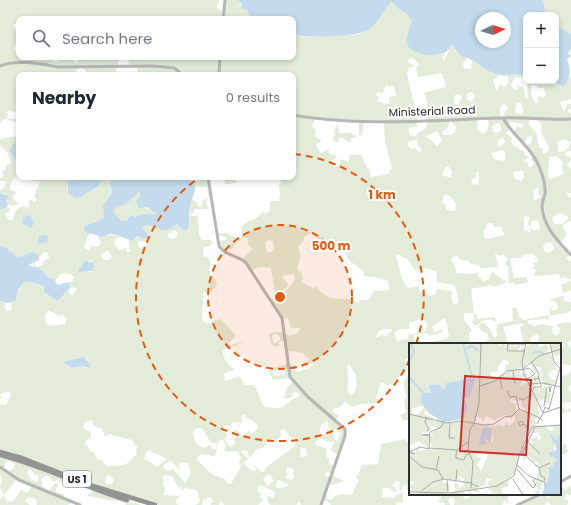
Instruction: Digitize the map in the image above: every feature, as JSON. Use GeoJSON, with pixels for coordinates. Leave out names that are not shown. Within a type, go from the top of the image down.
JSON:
{"type":"FeatureCollection","features":[{"type":"Feature","properties":{"kind":"highway","name":"US 1"},"geometry":{"type":"LineString","coordinates":[[0,452],[22,458],[93,486],[155,505]]}},
{"type":"Feature","properties":{"kind":"highway","name":"US 1"},"geometry":{"type":"LineString","coordinates":[[0,456],[7,457],[96,490],[144,505]]}},
{"type":"Feature","properties":{"kind":"street"},"geometry":{"type":"LineString","coordinates":[[222,16],[225,0]]}},
{"type":"Feature","properties":{"kind":"street"},"geometry":{"type":"LineString","coordinates":[[219,72],[220,60]]}},
{"type":"Feature","properties":{"kind":"street"},"geometry":{"type":"LineString","coordinates":[[0,66],[9,63],[43,64],[57,67],[153,66],[174,68],[180,72]]}},
{"type":"Feature","properties":{"kind":"street","name":"Ministerial Road"},"geometry":{"type":"LineString","coordinates":[[296,115],[379,122],[503,118],[538,120],[571,119]]}},
{"type":"Feature","properties":{"kind":"street"},"geometry":{"type":"LineString","coordinates":[[503,118],[527,146],[538,164],[544,181],[545,194],[542,208],[547,226],[551,234],[571,255]]}},
{"type":"Feature","properties":{"kind":"street"},"geometry":{"type":"LineString","coordinates":[[208,180],[219,246],[224,252],[239,258],[246,263],[280,315],[283,322],[290,377],[308,397],[345,429],[345,436],[321,505]]}},
{"type":"Feature","properties":{"kind":"street"},"geometry":{"type":"LineString","coordinates":[[0,467],[19,480],[80,505]]}},
{"type":"Feature","properties":{"kind":"street"},"geometry":{"type":"LineString","coordinates":[[561,481],[571,476]]}},
{"type":"Feature","properties":{"kind":"street"},"geometry":{"type":"LineString","coordinates":[[517,505],[539,495]]}},
{"type":"Feature","properties":{"kind":"green space"},"geometry":{"type":"Polygon","coordinates":[[[0,0],[219,0],[216,7],[222,11],[221,16],[16,16],[16,24],[13,26],[16,31],[16,46],[14,49],[16,52],[16,60],[53,60],[57,62],[58,60],[73,60],[77,64],[76,60],[118,60],[118,65],[57,66],[45,63],[13,62],[0,65],[0,0]]]}},
{"type":"Feature","properties":{"kind":"green space"},"geometry":{"type":"Polygon","coordinates":[[[226,0],[237,0],[247,10],[250,16],[247,15],[223,16],[226,0]]]}},
{"type":"Feature","properties":{"kind":"green space"},"geometry":{"type":"Polygon","coordinates":[[[543,0],[571,0],[571,35],[559,26],[559,12],[547,12],[543,0]]]}},
{"type":"Feature","properties":{"kind":"green space"},"geometry":{"type":"Polygon","coordinates":[[[390,2],[406,13],[412,21],[407,37],[408,42],[414,49],[429,55],[445,54],[445,56],[442,56],[444,61],[452,44],[460,56],[472,58],[494,73],[523,75],[523,78],[515,77],[511,84],[514,90],[518,89],[517,83],[519,87],[523,86],[526,100],[528,96],[527,84],[534,84],[558,84],[561,85],[566,84],[571,74],[571,99],[560,102],[563,111],[567,104],[571,104],[571,109],[568,109],[568,112],[571,114],[571,151],[565,152],[566,156],[569,156],[571,159],[567,166],[571,169],[571,193],[567,193],[567,195],[571,198],[571,221],[562,227],[567,234],[560,243],[571,255],[566,258],[571,262],[571,280],[564,277],[560,278],[559,274],[534,276],[536,270],[532,267],[535,267],[533,263],[537,263],[538,258],[533,254],[525,254],[521,258],[510,258],[514,278],[526,277],[528,282],[515,285],[513,282],[509,284],[508,266],[505,265],[508,258],[503,255],[498,256],[495,252],[498,267],[481,268],[478,265],[471,264],[469,261],[461,260],[456,255],[451,259],[452,263],[455,264],[456,273],[472,274],[479,272],[477,275],[483,281],[488,280],[492,272],[507,282],[493,287],[491,285],[471,289],[474,313],[477,316],[477,319],[494,317],[497,321],[491,319],[482,321],[478,325],[474,325],[472,322],[474,320],[473,313],[464,313],[464,320],[472,330],[469,334],[470,343],[430,343],[449,337],[447,324],[444,318],[432,327],[434,332],[442,330],[443,332],[430,336],[428,333],[414,335],[415,343],[409,343],[409,357],[405,359],[407,369],[403,376],[400,375],[392,384],[387,385],[382,382],[380,384],[376,398],[385,402],[361,404],[352,407],[345,401],[340,407],[333,409],[334,413],[339,415],[336,421],[346,430],[338,455],[331,450],[334,442],[326,441],[320,438],[315,442],[316,445],[327,449],[326,456],[329,459],[329,464],[335,465],[332,473],[326,472],[325,476],[327,477],[332,475],[344,481],[332,485],[328,484],[325,493],[327,494],[326,499],[331,500],[338,495],[353,494],[356,484],[359,481],[355,476],[358,475],[362,465],[378,464],[381,444],[406,439],[407,442],[409,442],[409,490],[407,490],[407,484],[402,486],[402,490],[399,490],[400,482],[395,481],[392,486],[396,488],[397,492],[393,492],[390,488],[383,488],[382,497],[394,498],[397,494],[403,493],[403,502],[396,503],[396,505],[331,505],[329,502],[323,500],[321,505],[301,505],[299,502],[296,505],[271,505],[268,502],[267,496],[273,498],[276,492],[260,485],[258,486],[257,492],[262,494],[259,497],[263,499],[258,505],[224,505],[223,502],[220,502],[219,505],[211,505],[211,503],[214,502],[211,497],[207,497],[207,500],[203,499],[202,505],[196,505],[200,501],[197,490],[185,488],[182,491],[182,487],[179,488],[172,476],[166,475],[163,477],[164,482],[162,483],[165,488],[164,495],[178,496],[180,494],[175,501],[178,505],[160,505],[123,494],[0,450],[0,405],[6,405],[11,395],[9,391],[5,393],[3,392],[0,395],[0,301],[7,302],[4,307],[7,311],[12,310],[11,303],[24,282],[31,282],[44,286],[44,292],[58,301],[70,289],[69,293],[72,296],[77,289],[73,287],[70,288],[69,282],[72,282],[74,277],[71,274],[62,273],[55,280],[33,267],[34,262],[36,267],[43,265],[43,262],[49,258],[48,253],[44,252],[40,257],[29,253],[18,257],[5,247],[0,246],[0,210],[7,207],[10,208],[9,212],[5,214],[8,219],[12,221],[17,209],[22,206],[28,208],[30,205],[28,202],[32,199],[33,202],[35,202],[36,198],[34,196],[40,181],[36,182],[30,180],[67,180],[67,190],[76,198],[82,197],[88,192],[96,189],[99,180],[110,180],[112,192],[105,204],[104,217],[102,220],[86,224],[91,232],[86,240],[84,248],[87,250],[90,250],[91,245],[96,247],[100,245],[101,241],[97,236],[119,236],[128,238],[132,241],[140,236],[147,240],[145,232],[142,228],[146,225],[162,230],[169,230],[177,224],[183,231],[187,230],[190,223],[190,208],[192,200],[197,202],[198,206],[200,207],[203,204],[202,201],[207,198],[206,203],[209,209],[195,209],[191,216],[198,216],[199,235],[202,240],[210,240],[213,244],[203,248],[203,256],[208,257],[211,264],[209,268],[210,277],[214,277],[217,285],[211,292],[203,292],[202,321],[207,323],[220,319],[227,325],[236,336],[226,346],[247,341],[223,350],[223,356],[226,361],[235,369],[224,374],[225,381],[240,376],[244,385],[254,385],[261,402],[265,407],[279,408],[283,407],[294,398],[299,397],[299,394],[295,391],[292,394],[293,397],[285,399],[287,388],[293,382],[290,378],[273,380],[269,372],[270,369],[287,364],[298,367],[295,370],[297,372],[308,369],[314,364],[308,363],[309,358],[305,357],[304,353],[289,351],[290,355],[288,356],[285,341],[280,341],[278,343],[281,345],[275,347],[271,344],[269,334],[284,332],[289,336],[296,334],[300,330],[299,328],[291,328],[288,318],[282,319],[270,300],[276,297],[275,295],[280,295],[282,299],[285,297],[286,295],[284,292],[294,282],[295,277],[293,274],[283,276],[288,284],[283,291],[275,294],[271,268],[263,267],[252,271],[242,259],[253,249],[249,246],[247,238],[242,238],[242,227],[259,216],[263,211],[265,214],[270,211],[270,201],[279,201],[279,184],[282,183],[280,180],[296,180],[296,116],[315,119],[312,126],[316,130],[315,136],[322,141],[316,144],[317,148],[321,153],[328,149],[330,154],[336,155],[336,158],[331,162],[334,167],[339,165],[341,159],[349,162],[350,155],[361,154],[367,168],[369,168],[371,177],[388,174],[392,168],[385,141],[384,122],[364,121],[362,135],[359,136],[359,121],[296,114],[296,72],[220,72],[221,60],[296,60],[296,35],[303,37],[361,34],[381,17],[390,2]],[[413,58],[409,59],[407,62],[415,66],[407,68],[409,69],[407,74],[418,121],[415,121],[418,127],[415,126],[409,128],[409,132],[410,135],[415,136],[420,131],[424,130],[428,123],[426,116],[427,102],[424,93],[446,87],[442,73],[418,77],[416,68],[419,65],[413,58]],[[467,58],[463,63],[464,69],[473,69],[471,67],[471,59],[467,58]],[[499,75],[493,81],[496,90],[498,90],[501,82],[502,86],[505,87],[509,83],[508,77],[499,75]],[[534,84],[531,86],[532,96],[537,103],[539,96],[544,98],[546,94],[543,88],[538,88],[534,84]],[[386,85],[383,93],[378,92],[375,95],[378,96],[377,103],[381,101],[382,103],[389,104],[389,98],[396,95],[394,87],[386,85]],[[472,92],[468,93],[466,99],[472,102],[475,97],[472,92]],[[457,94],[454,96],[454,103],[458,105],[462,98],[461,95],[457,94]],[[519,102],[516,104],[515,112],[521,115],[523,110],[519,102]],[[505,103],[500,107],[500,118],[506,118],[504,113],[508,109],[505,103]],[[477,119],[478,125],[476,129],[483,134],[488,128],[488,119],[477,119]],[[453,120],[450,121],[447,129],[442,131],[443,135],[451,135],[455,132],[456,126],[452,123],[453,120]],[[529,120],[529,125],[537,134],[539,148],[543,149],[542,153],[544,154],[549,150],[549,147],[542,134],[541,135],[542,125],[537,120],[529,120]],[[511,122],[508,125],[511,128],[506,133],[512,138],[511,141],[514,147],[517,146],[520,150],[524,151],[525,156],[529,156],[529,158],[524,160],[524,162],[528,163],[528,167],[532,167],[534,163],[530,158],[534,157],[527,145],[531,143],[532,137],[527,136],[525,143],[514,132],[518,125],[519,128],[523,127],[524,124],[511,122]],[[500,123],[492,126],[493,132],[496,133],[501,131],[500,123]],[[437,131],[426,136],[437,146],[442,141],[437,131]],[[502,138],[497,142],[499,147],[505,143],[504,139],[502,138]],[[564,139],[558,142],[558,152],[565,151],[569,147],[570,142],[564,139]],[[417,140],[410,141],[407,144],[411,149],[414,148],[420,153],[422,147],[419,148],[417,140]],[[503,150],[491,153],[493,158],[496,160],[505,160],[505,153],[503,150]],[[557,156],[549,157],[548,177],[550,179],[564,174],[562,167],[563,162],[557,156]],[[448,166],[445,167],[442,175],[451,178],[452,171],[448,166]],[[479,171],[476,172],[476,178],[471,180],[472,184],[479,185],[479,171]],[[515,171],[513,173],[514,178],[520,181],[523,180],[523,171],[515,171]],[[539,187],[533,190],[534,201],[541,197],[538,193],[539,187]],[[445,194],[442,202],[446,205],[446,210],[455,211],[456,204],[450,196],[445,194]],[[561,213],[552,218],[554,224],[562,224],[568,219],[567,216],[561,213]],[[526,216],[524,217],[524,230],[529,232],[531,231],[528,223],[530,218],[526,216]],[[538,220],[532,221],[530,226],[533,231],[540,229],[538,220]],[[492,223],[485,224],[487,226],[483,232],[485,238],[487,239],[505,235],[501,227],[494,227],[492,223]],[[174,230],[171,233],[167,233],[169,238],[174,239],[177,236],[177,232],[174,230]],[[310,233],[304,237],[304,240],[298,247],[301,256],[297,269],[301,272],[303,279],[301,282],[313,288],[316,286],[321,292],[332,298],[353,300],[358,303],[361,300],[368,300],[374,291],[390,290],[388,281],[375,277],[364,276],[364,271],[348,260],[340,247],[326,240],[325,245],[310,233]],[[120,237],[115,239],[114,243],[120,251],[126,247],[126,252],[130,252],[129,240],[120,237]],[[269,240],[265,243],[267,252],[274,250],[273,241],[269,240]],[[138,241],[140,248],[146,246],[146,241],[138,241]],[[548,242],[543,246],[545,252],[548,253],[554,249],[552,243],[548,242]],[[107,250],[101,255],[104,260],[109,260],[112,256],[107,250]],[[397,254],[396,257],[400,273],[405,285],[408,288],[419,286],[420,291],[431,296],[435,295],[437,289],[450,291],[452,293],[453,304],[459,303],[455,285],[439,282],[437,284],[437,272],[426,268],[415,270],[407,259],[397,254]],[[86,260],[79,271],[92,272],[94,261],[92,260],[89,263],[86,260]],[[48,310],[45,316],[46,324],[52,326],[65,324],[67,319],[62,314],[60,316],[48,310]],[[422,318],[409,323],[409,329],[400,329],[394,333],[397,341],[408,339],[409,331],[410,335],[426,331],[427,323],[422,318]],[[385,329],[379,331],[375,338],[382,335],[386,336],[392,331],[392,329],[385,329]],[[277,334],[272,335],[274,344],[280,340],[280,337],[277,334]],[[85,357],[64,363],[72,368],[82,366],[89,369],[90,364],[85,357]],[[348,364],[348,393],[351,395],[356,388],[356,379],[353,370],[348,364]],[[284,368],[277,369],[275,372],[272,371],[274,376],[283,375],[285,373],[284,368]],[[244,414],[241,416],[242,423],[233,422],[231,426],[224,426],[223,430],[227,436],[224,438],[229,447],[236,444],[234,440],[234,432],[236,430],[242,436],[249,431],[252,434],[258,428],[255,422],[245,417],[244,414]],[[92,420],[84,423],[83,428],[91,433],[91,438],[85,441],[85,445],[89,447],[90,452],[93,452],[98,460],[102,460],[106,466],[124,465],[137,453],[136,450],[138,446],[133,445],[135,443],[132,440],[109,434],[105,437],[102,429],[93,425],[92,420]],[[326,421],[321,425],[319,434],[326,434],[327,430],[330,429],[328,422],[326,421]],[[202,428],[195,429],[193,434],[196,443],[203,448],[210,445],[212,449],[216,449],[217,443],[211,443],[202,428]],[[284,428],[280,431],[282,436],[277,440],[271,439],[263,448],[257,449],[249,458],[248,451],[243,450],[241,452],[248,459],[244,463],[250,470],[256,471],[255,465],[260,471],[264,472],[265,468],[295,446],[296,441],[294,437],[290,437],[284,428]],[[336,429],[333,430],[334,439],[337,441],[341,434],[336,429]],[[222,439],[218,442],[216,454],[213,456],[201,454],[197,457],[198,461],[213,475],[225,479],[227,483],[231,484],[241,466],[239,463],[241,457],[237,451],[224,451],[226,445],[222,439]],[[301,447],[300,457],[307,456],[306,449],[301,447]],[[148,450],[144,458],[157,467],[167,459],[148,450]],[[171,461],[164,464],[163,468],[169,471],[173,469],[185,483],[191,473],[188,463],[181,462],[179,464],[180,470],[171,461]],[[288,467],[286,470],[286,478],[291,480],[294,478],[293,469],[288,467]],[[269,473],[263,479],[264,482],[267,483],[266,487],[274,481],[269,473]],[[109,475],[106,476],[105,483],[108,485],[112,484],[114,480],[109,475]],[[278,480],[276,483],[277,488],[287,487],[288,484],[278,480]]]}},
{"type":"Feature","properties":{"kind":"green space"},"geometry":{"type":"Polygon","coordinates":[[[128,60],[219,60],[218,72],[184,72],[178,69],[160,66],[130,65],[128,60]]]}},
{"type":"Feature","properties":{"kind":"green space"},"geometry":{"type":"Polygon","coordinates":[[[10,64],[46,65],[56,67],[128,66],[128,68],[117,68],[116,72],[86,72],[84,69],[80,68],[76,70],[76,72],[16,72],[16,112],[8,111],[5,113],[8,114],[7,118],[16,119],[16,124],[15,121],[10,121],[9,119],[4,119],[0,123],[0,67],[10,64]]]}},
{"type":"Feature","properties":{"kind":"green space"},"geometry":{"type":"Polygon","coordinates":[[[137,67],[174,69],[178,72],[137,72],[137,67]]]}},
{"type":"Feature","properties":{"kind":"green space"},"geometry":{"type":"Polygon","coordinates":[[[337,124],[339,133],[350,133],[357,136],[351,139],[350,143],[342,137],[339,138],[337,142],[334,141],[333,137],[335,135],[334,132],[337,124]]]}},
{"type":"Feature","properties":{"kind":"green space"},"geometry":{"type":"Polygon","coordinates":[[[16,136],[16,141],[9,150],[16,163],[16,177],[14,178],[10,186],[10,190],[17,192],[12,197],[17,203],[20,203],[13,206],[8,204],[5,194],[0,193],[0,190],[3,189],[6,183],[4,181],[0,181],[0,179],[4,176],[2,171],[6,169],[6,165],[11,164],[11,162],[7,152],[0,145],[0,139],[16,136]]]}},
{"type":"Feature","properties":{"kind":"green space"},"geometry":{"type":"Polygon","coordinates":[[[193,180],[208,180],[211,197],[209,198],[207,187],[196,187],[193,180]]]}},
{"type":"Feature","properties":{"kind":"green space"},"geometry":{"type":"Polygon","coordinates":[[[224,180],[236,180],[236,183],[225,184],[224,180]]]}},
{"type":"Feature","properties":{"kind":"green space"},"geometry":{"type":"Polygon","coordinates":[[[139,192],[141,196],[138,200],[144,207],[157,214],[135,217],[131,215],[126,221],[121,221],[113,213],[114,209],[126,204],[139,192]]]}},
{"type":"Feature","properties":{"kind":"green space"},"geometry":{"type":"Polygon","coordinates":[[[227,233],[234,237],[235,244],[233,248],[223,251],[219,241],[226,240],[227,238],[216,234],[227,233]]]}},
{"type":"Feature","properties":{"kind":"green space"},"geometry":{"type":"Polygon","coordinates":[[[571,280],[571,290],[563,293],[561,285],[571,280]]]}},
{"type":"Feature","properties":{"kind":"green space"},"geometry":{"type":"Polygon","coordinates":[[[565,295],[563,298],[564,301],[571,302],[571,310],[567,313],[549,316],[549,319],[528,320],[528,323],[534,326],[541,324],[553,326],[552,332],[556,336],[559,334],[560,329],[557,324],[569,322],[571,324],[571,339],[567,344],[571,349],[571,365],[561,364],[561,350],[564,346],[562,343],[538,343],[539,337],[537,334],[530,338],[530,343],[520,343],[523,342],[520,326],[524,325],[522,323],[503,327],[508,343],[484,343],[489,339],[487,333],[480,330],[479,326],[481,323],[484,323],[490,329],[494,338],[498,335],[496,329],[498,324],[513,321],[512,309],[516,307],[519,316],[523,320],[550,315],[550,308],[554,311],[558,309],[557,302],[549,300],[565,295]]]}},
{"type":"Feature","properties":{"kind":"green space"},"geometry":{"type":"Polygon","coordinates":[[[571,370],[571,385],[567,388],[571,392],[571,402],[563,403],[562,407],[566,411],[571,408],[571,411],[561,414],[561,376],[568,375],[571,370]]]}},
{"type":"Feature","properties":{"kind":"green space"},"geometry":{"type":"Polygon","coordinates":[[[409,376],[409,423],[407,420],[403,421],[400,415],[406,412],[404,399],[407,398],[404,382],[409,376]]]}},
{"type":"Feature","properties":{"kind":"green space"},"geometry":{"type":"Polygon","coordinates":[[[566,444],[568,452],[561,456],[561,449],[563,448],[561,446],[566,444]]]}},
{"type":"Feature","properties":{"kind":"green space"},"geometry":{"type":"Polygon","coordinates":[[[0,458],[9,459],[64,479],[60,483],[59,479],[54,482],[49,476],[45,476],[41,480],[42,485],[48,492],[55,483],[58,484],[56,492],[65,495],[64,498],[72,503],[67,505],[37,505],[36,499],[28,497],[25,501],[30,505],[0,505],[0,500],[4,495],[0,488],[2,479],[0,475],[0,458]],[[9,461],[5,463],[5,467],[1,467],[8,472],[15,467],[14,464],[9,461]],[[30,469],[27,472],[31,479],[38,482],[39,475],[34,474],[30,469]],[[17,479],[4,495],[7,502],[14,501],[21,490],[27,493],[32,486],[17,479]]]}},
{"type":"Feature","properties":{"kind":"green space"},"geometry":{"type":"Polygon","coordinates":[[[571,485],[571,496],[567,494],[564,498],[569,501],[567,505],[551,505],[549,502],[545,503],[545,505],[519,505],[536,495],[546,495],[547,498],[549,498],[552,495],[561,495],[561,490],[563,487],[566,490],[571,485]]]}},
{"type":"Feature","properties":{"kind":"green space"},"geometry":{"type":"Polygon","coordinates":[[[91,489],[141,505],[126,505],[124,502],[88,496],[92,493],[91,489]]]}},
{"type":"Feature","properties":{"kind":"green space"},"geometry":{"type":"Polygon","coordinates":[[[442,495],[462,495],[465,499],[469,498],[470,495],[512,495],[507,497],[509,505],[505,500],[502,505],[454,505],[455,500],[451,497],[448,500],[450,505],[445,505],[444,503],[438,502],[442,495]]]}},
{"type":"Feature","properties":{"kind":"water"},"geometry":{"type":"Polygon","coordinates":[[[237,0],[543,0],[547,12],[523,12],[523,75],[504,75],[491,72],[474,61],[460,56],[452,44],[448,50],[436,55],[421,54],[410,48],[407,38],[412,21],[406,13],[401,11],[391,2],[377,22],[366,31],[361,33],[318,37],[296,35],[296,16],[250,16],[247,10],[242,8],[242,4],[237,0]]]}},
{"type":"Feature","properties":{"kind":"water"},"geometry":{"type":"Polygon","coordinates":[[[559,26],[571,35],[571,49],[568,53],[571,56],[567,59],[570,73],[564,86],[558,84],[559,84],[559,26]]]}},
{"type":"Feature","properties":{"kind":"water"},"geometry":{"type":"Polygon","coordinates":[[[16,141],[16,162],[9,150],[16,141]]]}},
{"type":"Feature","properties":{"kind":"water"},"geometry":{"type":"Polygon","coordinates":[[[67,180],[101,180],[100,184],[96,188],[82,197],[76,198],[68,193],[67,180]]]}},
{"type":"Feature","properties":{"kind":"water"},"geometry":{"type":"Polygon","coordinates":[[[111,180],[194,180],[195,189],[187,230],[183,231],[177,224],[168,230],[162,230],[146,225],[142,228],[148,235],[148,240],[137,236],[133,241],[121,236],[110,234],[103,237],[85,232],[85,225],[101,220],[104,217],[103,206],[112,192],[111,180]],[[139,192],[126,204],[114,209],[114,213],[121,221],[126,221],[131,215],[135,217],[147,214],[157,214],[146,207],[139,208],[136,201],[141,196],[139,192]]]}},
{"type":"Feature","properties":{"kind":"water"},"geometry":{"type":"Polygon","coordinates":[[[0,193],[8,196],[6,201],[8,203],[7,207],[0,210],[0,193]]]}},
{"type":"Feature","properties":{"kind":"water"},"geometry":{"type":"Polygon","coordinates":[[[30,215],[34,223],[31,228],[22,223],[23,217],[30,215]]]}},
{"type":"Feature","properties":{"kind":"water"},"geometry":{"type":"Polygon","coordinates":[[[39,236],[48,236],[47,242],[38,244],[39,236]]]}},
{"type":"Feature","properties":{"kind":"water"},"geometry":{"type":"Polygon","coordinates":[[[0,246],[5,247],[18,257],[32,252],[39,256],[39,260],[28,265],[41,269],[48,277],[55,280],[57,285],[69,282],[70,288],[58,301],[44,292],[44,286],[31,282],[24,282],[18,290],[16,300],[8,303],[0,301],[0,246]]]}},
{"type":"Feature","properties":{"kind":"water"},"geometry":{"type":"Polygon","coordinates":[[[86,260],[89,263],[94,261],[93,271],[79,272],[79,269],[86,260]]]}},
{"type":"Feature","properties":{"kind":"water"},"geometry":{"type":"Polygon","coordinates":[[[84,357],[90,364],[90,368],[82,366],[72,368],[63,362],[84,357]]]}}]}
